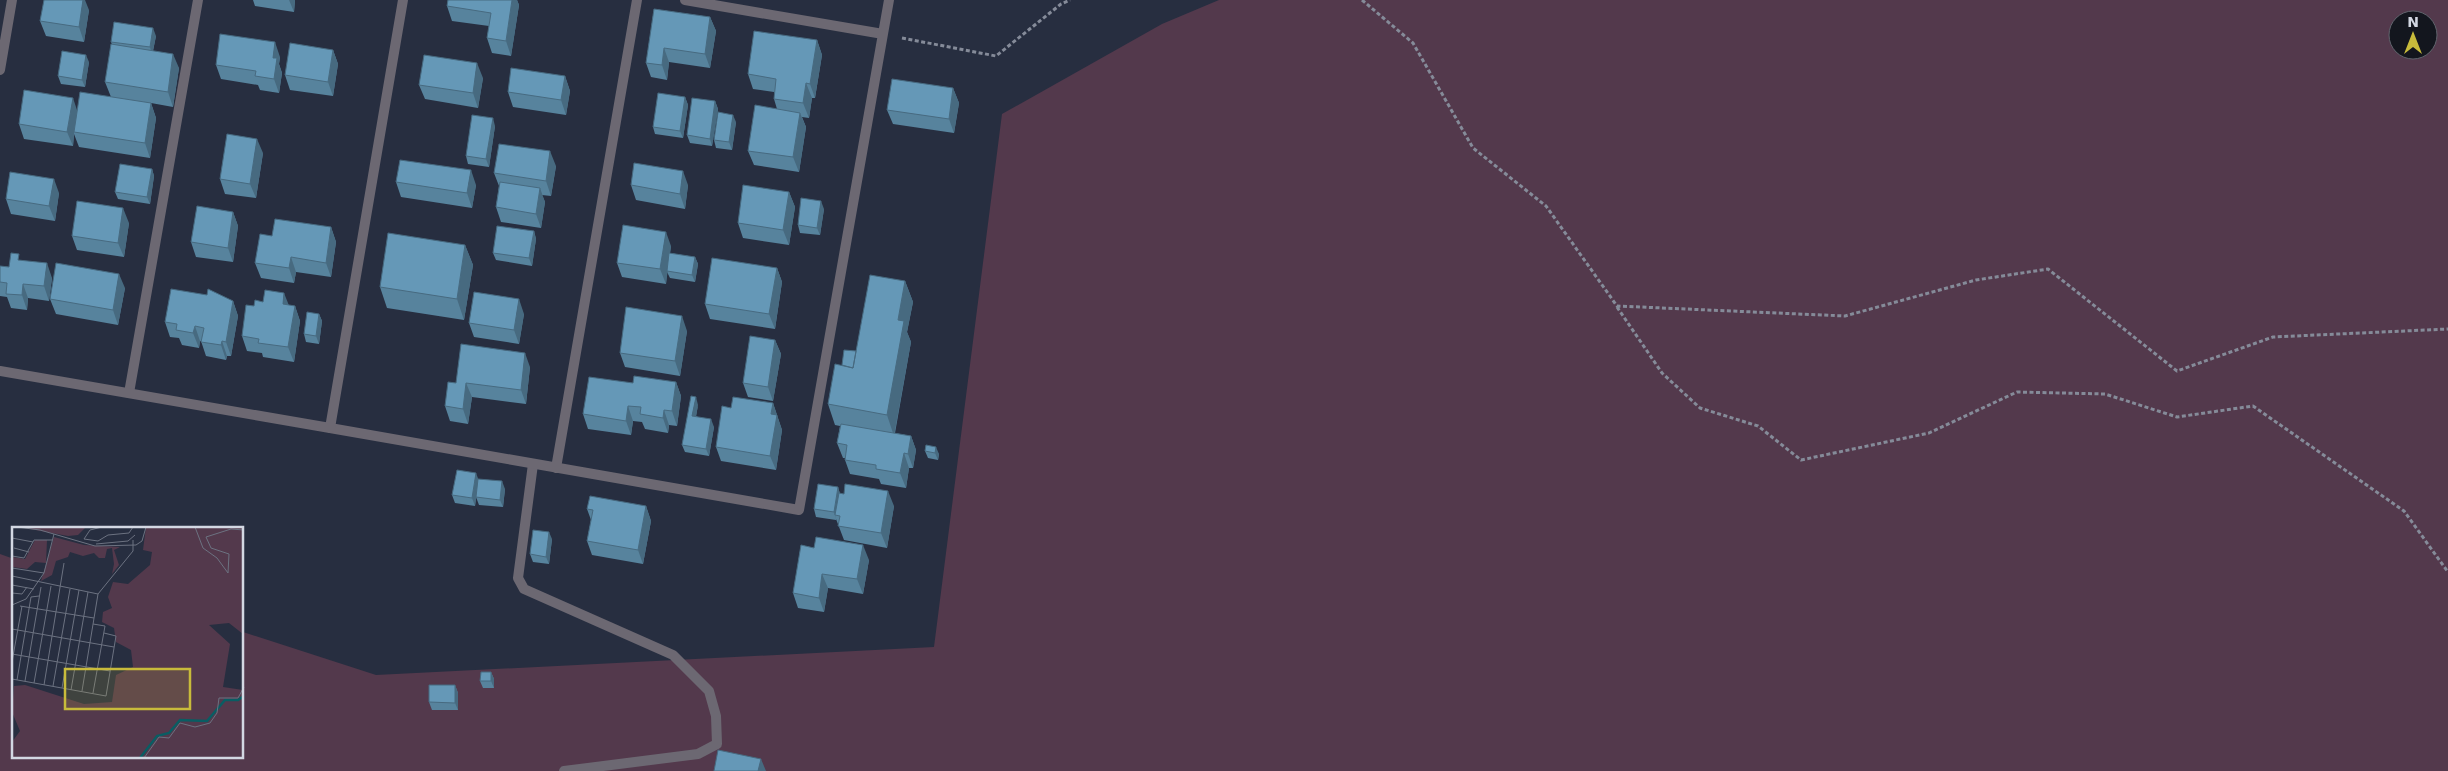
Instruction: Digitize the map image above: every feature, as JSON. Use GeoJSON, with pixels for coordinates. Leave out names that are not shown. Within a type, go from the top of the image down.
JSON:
{"type":"FeatureCollection","features":[{"type":"Feature","properties":{"kind":"street"},"geometry":{"type":"LineString","coordinates":[[0,70],[12,0]]}},
{"type":"Feature","properties":{"kind":"street"},"geometry":{"type":"LineString","coordinates":[[129,393],[198,0]]}},
{"type":"Feature","properties":{"kind":"street"},"geometry":{"type":"LineString","coordinates":[[330,428],[403,0]]}},
{"type":"Feature","properties":{"kind":"street"},"geometry":{"type":"LineString","coordinates":[[556,468],[636,0]]}},
{"type":"Feature","properties":{"kind":"street"},"geometry":{"type":"LineString","coordinates":[[684,0],[883,34]]}},
{"type":"Feature","properties":{"kind":"street"},"geometry":{"type":"LineString","coordinates":[[0,371],[799,510],[889,0]]}},
{"type":"Feature","properties":{"kind":"street"},"geometry":{"type":"LineString","coordinates":[[533,464],[518,578],[524,589],[674,655],[709,691],[716,716],[717,744],[698,754],[564,771]]}},
{"type":"Feature","properties":{"kind":"path"},"geometry":{"type":"LineString","coordinates":[[883,34],[996,56],[1061,4],[1070,0]]}},
{"type":"Feature","properties":{"kind":"path"},"geometry":{"type":"LineString","coordinates":[[1362,0],[1413,43],[1473,148],[1546,206],[1662,373],[1700,408],[1758,426],[1801,460],[1929,433],[2017,392],[2105,394],[2178,416],[2253,406],[2404,512],[2448,572]]}},
{"type":"Feature","properties":{"kind":"path"},"geometry":{"type":"LineString","coordinates":[[1617,306],[1845,316],[1976,280],[2048,269],[2177,371],[2273,337],[2448,329]]}},
{"type":"Feature","properties":{"kind":"shaded area"},"geometry":{"type":"Polygon","coordinates":[[[1219,0],[2448,0],[2448,771],[0,771],[0,554],[12,558],[12,758],[244,758],[244,632],[376,675],[934,647],[1002,114],[1162,24],[1219,0]]]}},
{"type":"Feature","properties":{"kind":"building"},"geometry":{"type":"Polygon","coordinates":[[[44,0],[83,0],[79,27],[40,21],[44,0]]]}},
{"type":"Feature","properties":{"kind":"building"},"geometry":{"type":"Polygon","coordinates":[[[448,0],[512,0],[506,41],[487,38],[491,13],[447,6],[448,0]]]}},
{"type":"Feature","properties":{"kind":"building"},"geometry":{"type":"Polygon","coordinates":[[[654,9],[710,17],[705,54],[664,48],[662,65],[646,63],[654,9]]]}},
{"type":"Feature","properties":{"kind":"building"},"geometry":{"type":"Polygon","coordinates":[[[114,22],[153,28],[150,47],[111,42],[114,22]]]}},
{"type":"Feature","properties":{"kind":"building"},"geometry":{"type":"Polygon","coordinates":[[[754,31],[817,40],[810,84],[806,83],[803,103],[774,99],[776,79],[748,74],[754,31]]]}},
{"type":"Feature","properties":{"kind":"building"},"geometry":{"type":"Polygon","coordinates":[[[220,34],[275,42],[273,58],[277,58],[274,79],[255,76],[256,71],[216,65],[220,34]]]}},
{"type":"Feature","properties":{"kind":"building"},"geometry":{"type":"Polygon","coordinates":[[[290,43],[333,50],[328,82],[285,75],[290,43]]]}},
{"type":"Feature","properties":{"kind":"building"},"geometry":{"type":"Polygon","coordinates":[[[111,44],[173,54],[168,92],[105,82],[111,44]]]}},
{"type":"Feature","properties":{"kind":"building"},"geometry":{"type":"Polygon","coordinates":[[[62,51],[86,55],[82,80],[58,76],[62,51]]]}},
{"type":"Feature","properties":{"kind":"building"},"geometry":{"type":"Polygon","coordinates":[[[424,55],[477,63],[473,93],[419,85],[424,55]]]}},
{"type":"Feature","properties":{"kind":"building"},"geometry":{"type":"Polygon","coordinates":[[[511,68],[565,76],[561,100],[508,92],[511,68]]]}},
{"type":"Feature","properties":{"kind":"building"},"geometry":{"type":"Polygon","coordinates":[[[892,79],[953,88],[949,119],[887,110],[892,79]]]}},
{"type":"Feature","properties":{"kind":"building"},"geometry":{"type":"Polygon","coordinates":[[[24,90],[73,98],[67,132],[19,124],[24,90]]]}},
{"type":"Feature","properties":{"kind":"building"},"geometry":{"type":"Polygon","coordinates":[[[80,92],[151,103],[145,143],[74,132],[80,92]]]}},
{"type":"Feature","properties":{"kind":"building"},"geometry":{"type":"Polygon","coordinates":[[[658,93],[685,97],[680,131],[653,127],[658,93]]]}},
{"type":"Feature","properties":{"kind":"building"},"geometry":{"type":"Polygon","coordinates":[[[692,98],[715,101],[710,139],[687,135],[692,98]]]}},
{"type":"Feature","properties":{"kind":"building"},"geometry":{"type":"Polygon","coordinates":[[[755,105],[800,113],[793,157],[748,151],[755,105]]]}},
{"type":"Feature","properties":{"kind":"building"},"geometry":{"type":"Polygon","coordinates":[[[718,112],[733,115],[729,142],[714,140],[718,112]]]}},
{"type":"Feature","properties":{"kind":"building"},"geometry":{"type":"Polygon","coordinates":[[[472,115],[493,118],[486,159],[466,156],[472,115]]]}},
{"type":"Feature","properties":{"kind":"building"},"geometry":{"type":"Polygon","coordinates":[[[227,134],[257,139],[250,184],[220,179],[227,134]]]}},
{"type":"Feature","properties":{"kind":"building"},"geometry":{"type":"Polygon","coordinates":[[[499,144],[550,151],[546,181],[494,173],[499,144]]]}},
{"type":"Feature","properties":{"kind":"building"},"geometry":{"type":"Polygon","coordinates":[[[400,160],[471,170],[467,193],[396,182],[400,160]]]}},
{"type":"Feature","properties":{"kind":"building"},"geometry":{"type":"Polygon","coordinates":[[[634,163],[683,171],[680,194],[631,185],[634,163]]]}},
{"type":"Feature","properties":{"kind":"building"},"geometry":{"type":"Polygon","coordinates":[[[120,164],[152,169],[147,197],[115,192],[120,164]]]}},
{"type":"Feature","properties":{"kind":"building"},"geometry":{"type":"Polygon","coordinates":[[[10,172],[54,179],[49,206],[6,199],[10,172]]]}},
{"type":"Feature","properties":{"kind":"building"},"geometry":{"type":"Polygon","coordinates":[[[500,182],[540,188],[536,214],[496,207],[500,182]]]}},
{"type":"Feature","properties":{"kind":"building"},"geometry":{"type":"Polygon","coordinates":[[[743,185],[789,192],[783,230],[738,223],[743,185]]]}},
{"type":"Feature","properties":{"kind":"building"},"geometry":{"type":"Polygon","coordinates":[[[801,198],[821,201],[817,228],[798,225],[801,198]]]}},
{"type":"Feature","properties":{"kind":"building"},"geometry":{"type":"Polygon","coordinates":[[[77,201],[123,208],[118,243],[72,236],[77,201]]]}},
{"type":"Feature","properties":{"kind":"building"},"geometry":{"type":"Polygon","coordinates":[[[197,206],[233,212],[228,248],[191,242],[197,206]]]}},
{"type":"Feature","properties":{"kind":"building"},"geometry":{"type":"Polygon","coordinates":[[[275,219],[331,227],[326,263],[291,257],[289,268],[255,263],[260,234],[272,236],[275,219]]]}},
{"type":"Feature","properties":{"kind":"building"},"geometry":{"type":"Polygon","coordinates":[[[623,225],[666,232],[660,269],[617,263],[623,225]]]}},
{"type":"Feature","properties":{"kind":"building"},"geometry":{"type":"Polygon","coordinates":[[[497,226],[534,231],[529,258],[493,253],[497,226]]]}},
{"type":"Feature","properties":{"kind":"building"},"geometry":{"type":"Polygon","coordinates":[[[388,233],[465,245],[457,299],[380,287],[388,233]]]}},
{"type":"Feature","properties":{"kind":"building"},"geometry":{"type":"Polygon","coordinates":[[[11,253],[19,254],[18,260],[47,263],[44,286],[23,284],[22,295],[6,294],[7,283],[0,282],[0,266],[9,267],[11,253]]]}},
{"type":"Feature","properties":{"kind":"building"},"geometry":{"type":"Polygon","coordinates":[[[669,253],[695,257],[692,275],[667,271],[669,253]]]}},
{"type":"Feature","properties":{"kind":"building"},"geometry":{"type":"Polygon","coordinates":[[[712,258],[777,268],[769,314],[705,304],[712,258]]]}},
{"type":"Feature","properties":{"kind":"building"},"geometry":{"type":"Polygon","coordinates":[[[56,263],[119,274],[113,310],[50,299],[56,263]]]}},
{"type":"Feature","properties":{"kind":"building"},"geometry":{"type":"Polygon","coordinates":[[[870,275],[905,281],[898,320],[904,321],[887,415],[828,404],[835,364],[853,368],[870,275]]]}},
{"type":"Feature","properties":{"kind":"building"},"geometry":{"type":"Polygon","coordinates":[[[171,289],[207,295],[208,289],[233,301],[226,342],[222,341],[221,345],[201,342],[204,328],[195,326],[193,333],[176,330],[177,324],[165,322],[171,289]]]}},
{"type":"Feature","properties":{"kind":"building"},"geometry":{"type":"Polygon","coordinates":[[[265,290],[284,293],[283,304],[295,306],[288,347],[258,343],[259,339],[242,336],[246,305],[254,306],[255,300],[263,302],[265,290]]]}},
{"type":"Feature","properties":{"kind":"building"},"geometry":{"type":"Polygon","coordinates":[[[474,292],[519,299],[514,330],[469,323],[474,292]]]}},
{"type":"Feature","properties":{"kind":"building"},"geometry":{"type":"Polygon","coordinates":[[[626,307],[682,316],[675,361],[620,353],[626,307]]]}},
{"type":"Feature","properties":{"kind":"building"},"geometry":{"type":"Polygon","coordinates":[[[307,312],[319,314],[316,336],[304,334],[307,312]]]}},
{"type":"Feature","properties":{"kind":"building"},"geometry":{"type":"Polygon","coordinates":[[[750,336],[775,340],[768,387],[743,383],[750,336]]]}},
{"type":"Feature","properties":{"kind":"building"},"geometry":{"type":"Polygon","coordinates":[[[461,344],[525,353],[521,390],[466,383],[463,409],[445,406],[448,382],[456,383],[461,344]]]}},
{"type":"Feature","properties":{"kind":"building"},"geometry":{"type":"Polygon","coordinates":[[[844,350],[856,351],[853,368],[842,365],[844,350]]]}},
{"type":"Feature","properties":{"kind":"building"},"geometry":{"type":"Polygon","coordinates":[[[634,376],[676,382],[672,411],[664,410],[663,418],[640,414],[641,407],[628,406],[626,421],[583,414],[589,377],[633,383],[634,376]]]}},
{"type":"Feature","properties":{"kind":"building"},"geometry":{"type":"Polygon","coordinates":[[[691,396],[696,397],[692,416],[711,419],[706,449],[682,445],[691,396]]]}},
{"type":"Feature","properties":{"kind":"building"},"geometry":{"type":"Polygon","coordinates":[[[733,397],[773,403],[771,414],[777,415],[770,456],[716,447],[722,406],[731,408],[733,397]]]}},
{"type":"Feature","properties":{"kind":"building"},"geometry":{"type":"Polygon","coordinates":[[[841,424],[911,436],[908,454],[904,453],[900,473],[876,469],[876,465],[845,460],[847,445],[837,443],[841,424]]]}},
{"type":"Feature","properties":{"kind":"building"},"geometry":{"type":"Polygon","coordinates":[[[926,445],[936,447],[935,453],[925,451],[926,445]]]}},
{"type":"Feature","properties":{"kind":"building"},"geometry":{"type":"Polygon","coordinates":[[[457,470],[476,473],[472,498],[452,495],[457,470]]]}},
{"type":"Feature","properties":{"kind":"building"},"geometry":{"type":"Polygon","coordinates":[[[478,479],[502,481],[500,500],[476,497],[478,479]]]}},
{"type":"Feature","properties":{"kind":"building"},"geometry":{"type":"Polygon","coordinates":[[[818,484],[838,487],[834,512],[814,509],[818,484]]]}},
{"type":"Feature","properties":{"kind":"building"},"geometry":{"type":"Polygon","coordinates":[[[845,484],[888,491],[881,533],[838,526],[840,516],[835,515],[839,493],[844,494],[845,484]]]}},
{"type":"Feature","properties":{"kind":"building"},"geometry":{"type":"Polygon","coordinates":[[[590,496],[646,506],[638,550],[587,541],[593,510],[587,509],[590,496]]]}},
{"type":"Feature","properties":{"kind":"building"},"geometry":{"type":"Polygon","coordinates":[[[533,530],[549,532],[546,557],[530,554],[533,530]]]}},
{"type":"Feature","properties":{"kind":"building"},"geometry":{"type":"Polygon","coordinates":[[[816,537],[863,545],[857,579],[822,574],[819,598],[793,593],[801,545],[814,548],[816,537]]]}},
{"type":"Feature","properties":{"kind":"building"},"geometry":{"type":"Polygon","coordinates":[[[481,672],[491,672],[491,681],[480,681],[481,672]]]}},
{"type":"Feature","properties":{"kind":"building"},"geometry":{"type":"Polygon","coordinates":[[[429,685],[455,685],[455,703],[429,702],[429,685]]]}},
{"type":"Feature","properties":{"kind":"building"},"geometry":{"type":"Polygon","coordinates":[[[718,750],[761,759],[758,771],[714,771],[718,750]]]}}]}
